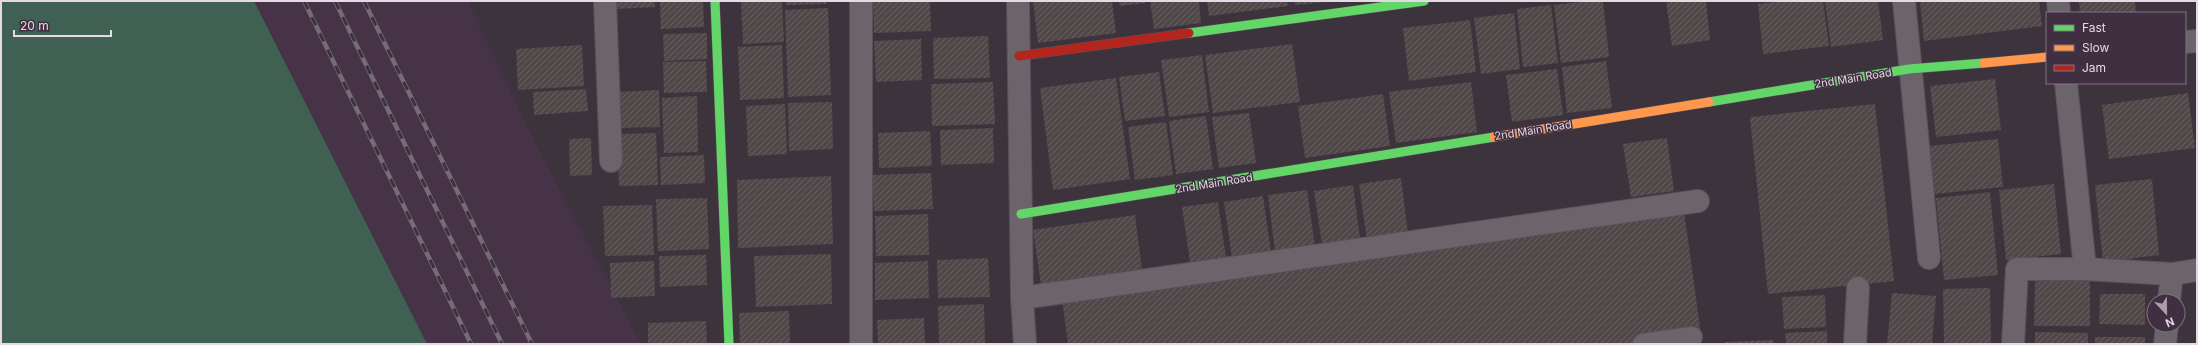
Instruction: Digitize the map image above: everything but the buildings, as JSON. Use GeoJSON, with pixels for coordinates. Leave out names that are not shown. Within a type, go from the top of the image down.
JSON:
{"type":"FeatureCollection","features":[{"type":"Feature","properties":{"kind":"street"},"geometry":{"type":"LineString","coordinates":[[605,1],[611,161]]}},
{"type":"Feature","properties":{"kind":"street"},"geometry":{"type":"LineString","coordinates":[[715,1],[729,344]]}},
{"type":"Feature","properties":{"kind":"street"},"geometry":{"type":"LineString","coordinates":[[861,1],[861,344]]}},
{"type":"Feature","properties":{"kind":"street"},"geometry":{"type":"LineString","coordinates":[[1018,1],[1022,298],[1025,344]]}},
{"type":"Feature","properties":{"kind":"street"},"geometry":{"type":"LineString","coordinates":[[1019,56],[1424,1]]}},
{"type":"Feature","properties":{"kind":"street"},"geometry":{"type":"LineString","coordinates":[[1904,1],[1909,69],[1929,258]]}},
{"type":"Feature","properties":{"kind":"street"},"geometry":{"type":"LineString","coordinates":[[2058,1],[2059,12]]}},
{"type":"Feature","properties":{"kind":"street"},"geometry":{"type":"LineString","coordinates":[[2186,42],[2197,41]]}},
{"type":"Feature","properties":{"kind":"street","name":"2nd Main Road"},"geometry":{"type":"LineString","coordinates":[[1021,214],[1909,69],[2046,57]]}},
{"type":"Feature","properties":{"kind":"street"},"geometry":{"type":"LineString","coordinates":[[2066,84],[2085,269]]}},
{"type":"Feature","properties":{"kind":"street"},"geometry":{"type":"LineString","coordinates":[[1022,298],[1698,201]]}},
{"type":"Feature","properties":{"kind":"street"},"geometry":{"type":"LineString","coordinates":[[2013,344],[2017,269],[2085,269],[2172,274],[2197,270]]}},
{"type":"Feature","properties":{"kind":"street"},"geometry":{"type":"LineString","coordinates":[[2170,293],[2172,274]]}},
{"type":"Feature","properties":{"kind":"street"},"geometry":{"type":"LineString","coordinates":[[1855,344],[1858,288]]}},
{"type":"Feature","properties":{"kind":"street"},"geometry":{"type":"LineString","coordinates":[[2165,344],[2166,333]]}},
{"type":"Feature","properties":{"kind":"lane"},"geometry":{"type":"LineString","coordinates":[[1643,344],[1692,337]]}},
{"type":"Feature","properties":{"kind":"shaded area"},"geometry":{"type":"Polygon","coordinates":[[[254,1],[468,1],[532,137],[641,344],[427,344],[254,1]]]}},
{"type":"Feature","properties":{"kind":"green space"},"geometry":{"type":"Polygon","coordinates":[[[1,1],[254,1],[427,344],[1,344],[1,1]]]}},
{"type":"Feature","properties":{"kind":"railway"},"geometry":{"type":"LineString","coordinates":[[304,1],[471,344]]}},
{"type":"Feature","properties":{"kind":"railway"},"geometry":{"type":"LineString","coordinates":[[335,1],[502,344]]}},
{"type":"Feature","properties":{"kind":"railway"},"geometry":{"type":"LineString","coordinates":[[364,1],[532,344]]}},
{"type":"Feature","properties":{"kind":"traffic: fast"},"geometry":{"type":"LineString","coordinates":[[715,1],[729,344]]}},
{"type":"Feature","properties":{"kind":"traffic: fast"},"geometry":{"type":"LineString","coordinates":[[1189,33],[1424,1]]}},
{"type":"Feature","properties":{"kind":"traffic: fast"},"geometry":{"type":"LineString","coordinates":[[1709,102],[1909,69],[1984,63]]}},
{"type":"Feature","properties":{"kind":"traffic: fast"},"geometry":{"type":"LineString","coordinates":[[1021,214],[1494,137]]}},
{"type":"Feature","properties":{"kind":"traffic: slow"},"geometry":{"type":"LineString","coordinates":[[1984,63],[2046,57]]}},
{"type":"Feature","properties":{"kind":"traffic: slow"},"geometry":{"type":"LineString","coordinates":[[1494,137],[1709,102]]}},
{"type":"Feature","properties":{"kind":"traffic: jam"},"geometry":{"type":"LineString","coordinates":[[1019,56],[1189,33]]}}]}
